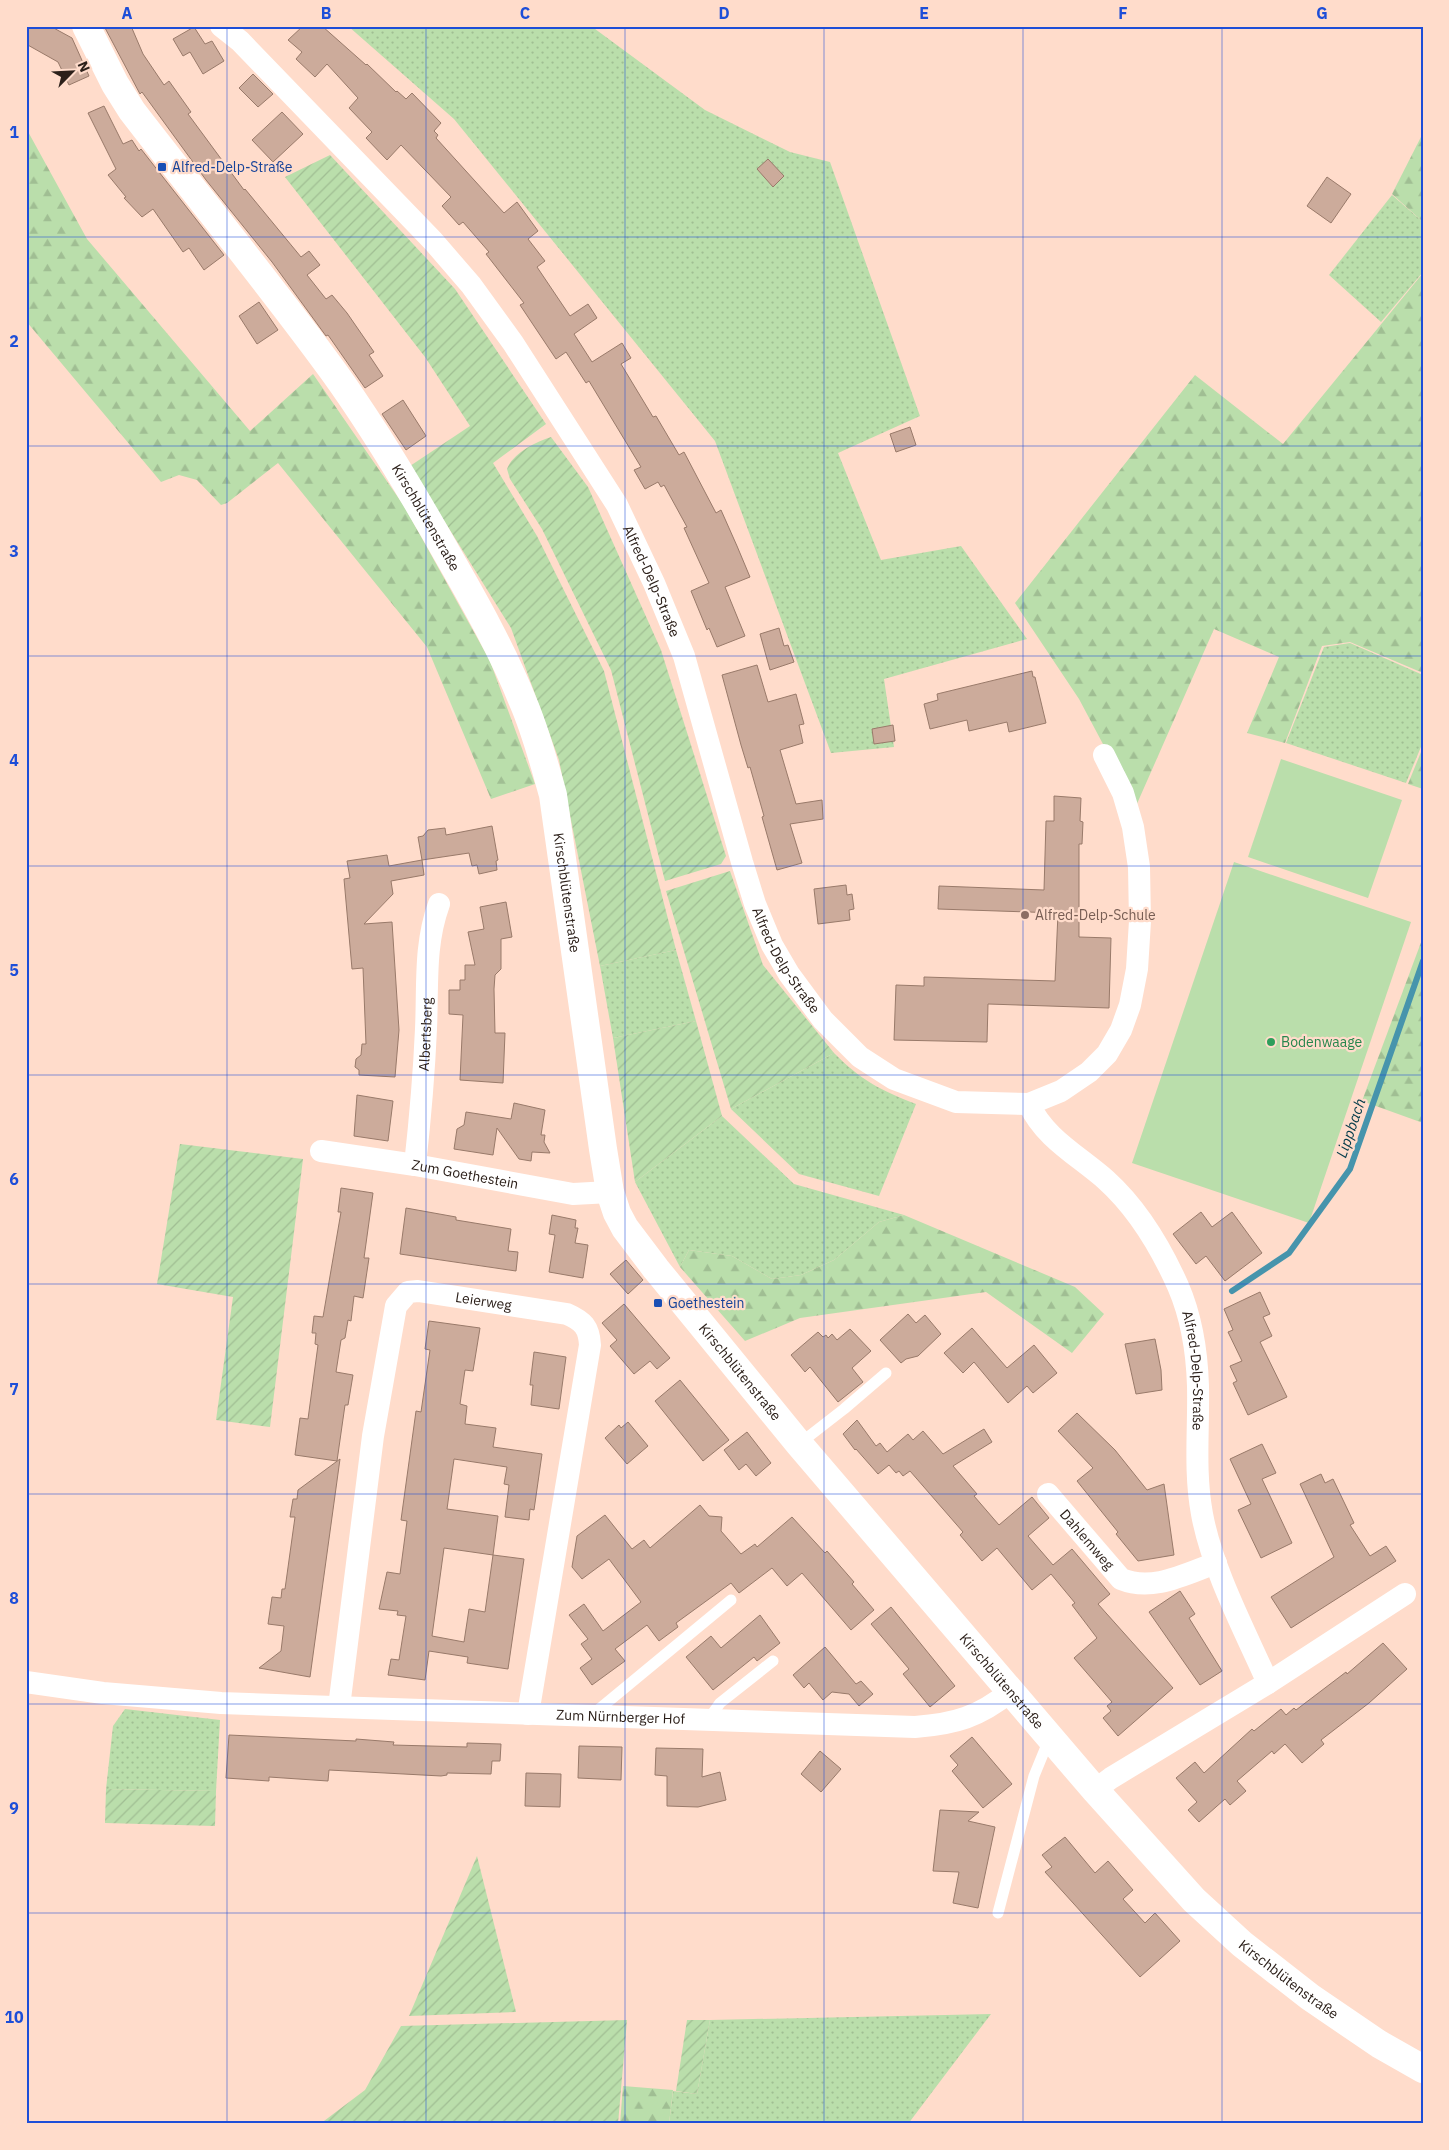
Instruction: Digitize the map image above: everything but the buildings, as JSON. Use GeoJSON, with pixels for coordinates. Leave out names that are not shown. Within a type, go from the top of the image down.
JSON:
{"type":"FeatureCollection","features":[{"type":"Feature","properties":{"kind":"main road","name":"Kirschblütenstraße"},"geometry":{"type":"LineString","coordinates":[[86,26],[115,84],[132,111],[334,372],[361,413],[416,498],[469,592],[523,701],[540,749],[553,795],[610,1192],[625,1228],[799,1444],[1051,1736],[1095,1790],[1194,1900],[1242,1944],[1310,1997],[1380,2044],[1423,2069]]}},
{"type":"Feature","properties":{"kind":"street","name":"Alfred-Delp-Straße"},"geometry":{"type":"LineString","coordinates":[[221,26],[240,41],[433,242],[471,285],[518,351],[617,505],[654,584],[684,656],[755,904],[772,945],[795,982],[824,1020],[860,1057],[894,1079],[956,1102],[1029,1104],[1061,1091],[1089,1072],[1107,1054],[1121,1030],[1130,1005],[1137,969],[1140,921],[1139,867],[1133,827],[1122,793],[1104,755]]}},
{"type":"Feature","properties":{"kind":"street","name":"Albertsberg"},"geometry":{"type":"LineString","coordinates":[[415,1165],[424,1085],[427,962],[432,925],[439,904]]}},
{"type":"Feature","properties":{"kind":"street","name":"Alfred-Delp-Straße"},"geometry":{"type":"LineString","coordinates":[[1029,1104],[1043,1128],[1107,1181],[1127,1203],[1165,1259],[1178,1288],[1188,1318],[1195,1351],[1198,1385],[1198,1482],[1201,1513],[1207,1540],[1268,1682]]}},
{"type":"Feature","properties":{"kind":"street","name":"Zum Goethestein"},"geometry":{"type":"LineString","coordinates":[[321,1151],[415,1165],[573,1194],[610,1192]]}},
{"type":"Feature","properties":{"kind":"street","name":"Leierweg"},"geometry":{"type":"LineString","coordinates":[[338,1707],[373,1436],[396,1306],[408,1292],[418,1291],[567,1314],[577,1318],[585,1325],[589,1333],[590,1345],[528,1714]]}},
{"type":"Feature","properties":{"kind":"street","name":"Dahlemweg"},"geometry":{"type":"LineString","coordinates":[[1048,1494],[1121,1579],[1134,1584],[1146,1585],[1162,1582],[1216,1563]]}},
{"type":"Feature","properties":{"kind":"street"},"geometry":{"type":"LineString","coordinates":[[1095,1790],[1111,1778],[1268,1682],[1405,1594]]}},
{"type":"Feature","properties":{"kind":"street","name":"Zum Nürnberger Hof"},"geometry":{"type":"LineString","coordinates":[[26,1682],[103,1693],[221,1703],[915,1727],[941,1725],[967,1719],[992,1706],[1011,1691]]}},
{"type":"Feature","properties":{"kind":"lane"},"geometry":{"type":"LineString","coordinates":[[799,1444],[886,1373]]}},
{"type":"Feature","properties":{"kind":"lane"},"geometry":{"type":"LineString","coordinates":[[591,1716],[731,1600]]}},
{"type":"Feature","properties":{"kind":"lane"},"geometry":{"type":"LineString","coordinates":[[708,1720],[720,1703],[773,1661]]}},
{"type":"Feature","properties":{"kind":"lane","name":"Kirschblütenstraße"},"geometry":{"type":"LineString","coordinates":[[998,1912],[1034,1776],[1051,1736]]}},
{"type":"Feature","properties":{"kind":"green space"},"geometry":{"type":"Polygon","coordinates":[[[348,26],[591,26],[705,110],[790,152],[830,162],[920,416],[838,453],[881,560],[961,546],[1027,639],[884,679],[894,747],[831,753],[715,441],[454,119],[348,26]]]}},
{"type":"Feature","properties":{"kind":"green space"},"geometry":{"type":"Polygon","coordinates":[[[26,128],[87,239],[250,431],[313,374],[404,506],[490,661],[535,784],[491,799],[427,647],[278,463],[227,503],[221,505],[197,480],[179,475],[161,482],[26,321],[26,128]]]}},
{"type":"Feature","properties":{"kind":"green space"},"geometry":{"type":"Polygon","coordinates":[[[1423,133],[1423,222],[1392,194],[1423,133]]]}},
{"type":"Feature","properties":{"kind":"green space"},"geometry":{"type":"Polygon","coordinates":[[[330,155],[455,289],[546,424],[493,463],[537,536],[604,671],[676,950],[600,966],[559,760],[511,628],[410,466],[470,426],[425,357],[285,177],[330,155]]]}},
{"type":"Feature","properties":{"kind":"green space"},"geometry":{"type":"Polygon","coordinates":[[[1392,195],[1423,222],[1423,272],[1381,322],[1329,275],[1392,195]]]}},
{"type":"Feature","properties":{"kind":"green space"},"geometry":{"type":"Polygon","coordinates":[[[1423,273],[1423,673],[1350,642],[1322,646],[1285,743],[1247,733],[1279,657],[1214,629],[1136,806],[1079,699],[1015,603],[1195,375],[1283,444],[1423,273]]]}},
{"type":"Feature","properties":{"kind":"green space"},"geometry":{"type":"Polygon","coordinates":[[[551,437],[588,487],[661,650],[726,856],[721,864],[665,881],[611,670],[542,529],[510,479],[507,469],[514,458],[520,453],[532,445],[551,437]]]}},
{"type":"Feature","properties":{"kind":"green space"},"geometry":{"type":"Polygon","coordinates":[[[1350,643],[1423,675],[1423,742],[1406,783],[1286,743],[1324,647],[1350,643]]]}},
{"type":"Feature","properties":{"kind":"green space"},"geometry":{"type":"Polygon","coordinates":[[[1423,747],[1423,789],[1408,784],[1423,747]]]}},
{"type":"Feature","properties":{"kind":"green space"},"geometry":{"type":"Polygon","coordinates":[[[1281,759],[1402,800],[1368,898],[1248,857],[1281,759]]]}},
{"type":"Feature","properties":{"kind":"green space","name":"Bodenwaage"},"geometry":{"type":"Polygon","coordinates":[[[1234,862],[1411,922],[1309,1223],[1132,1163],[1234,862]]]}},
{"type":"Feature","properties":{"kind":"green space"},"geometry":{"type":"Polygon","coordinates":[[[730,871],[763,965],[834,1053],[731,1109],[666,891],[730,871]]]}},
{"type":"Feature","properties":{"kind":"green space"},"geometry":{"type":"Polygon","coordinates":[[[1423,937],[1423,1123],[1362,1101],[1423,937]]]}},
{"type":"Feature","properties":{"kind":"green space"},"geometry":{"type":"Polygon","coordinates":[[[676,950],[696,1021],[613,1038],[600,966],[676,950]]]}},
{"type":"Feature","properties":{"kind":"green space"},"geometry":{"type":"Polygon","coordinates":[[[696,1021],[722,1116],[635,1182],[613,1038],[696,1021]]]}},
{"type":"Feature","properties":{"kind":"green space"},"geometry":{"type":"Polygon","coordinates":[[[834,1053],[872,1084],[916,1104],[879,1196],[799,1174],[731,1109],[834,1053]]]}},
{"type":"Feature","properties":{"kind":"green space"},"geometry":{"type":"Polygon","coordinates":[[[722,1116],[794,1184],[904,1215],[879,1222],[834,1260],[801,1275],[772,1279],[732,1256],[689,1250],[680,1267],[635,1182],[722,1116]]]}},
{"type":"Feature","properties":{"kind":"green space"},"geometry":{"type":"Polygon","coordinates":[[[180,1144],[303,1159],[270,1427],[216,1420],[233,1297],[157,1284],[180,1144]]]}},
{"type":"Feature","properties":{"kind":"green space"},"geometry":{"type":"Polygon","coordinates":[[[904,1215],[1075,1287],[1104,1314],[1072,1353],[986,1292],[800,1318],[745,1341],[680,1267],[689,1250],[732,1256],[772,1279],[801,1275],[834,1260],[879,1222],[904,1215]]]}},
{"type":"Feature","properties":{"kind":"green space"},"geometry":{"type":"Polygon","coordinates":[[[125,1709],[220,1720],[216,1791],[106,1789],[113,1726],[125,1709]]]}},
{"type":"Feature","properties":{"kind":"green space"},"geometry":{"type":"Polygon","coordinates":[[[106,1789],[216,1791],[215,1826],[105,1823],[106,1789]]]}},
{"type":"Feature","properties":{"kind":"green space"},"geometry":{"type":"Polygon","coordinates":[[[477,1856],[516,2012],[409,2016],[477,1856]]]}},
{"type":"Feature","properties":{"kind":"green space"},"geometry":{"type":"Polygon","coordinates":[[[991,2014],[908,2124],[669,2124],[673,2091],[697,2094],[710,2020],[991,2014]]]}},
{"type":"Feature","properties":{"kind":"green space"},"geometry":{"type":"Polygon","coordinates":[[[627,2020],[618,2124],[320,2124],[365,2090],[401,2026],[627,2020]]]}},
{"type":"Feature","properties":{"kind":"green space"},"geometry":{"type":"Polygon","coordinates":[[[687,2020],[710,2020],[697,2094],[676,2091],[687,2020]]]}},
{"type":"Feature","properties":{"kind":"green space"},"geometry":{"type":"Polygon","coordinates":[[[623,2086],[673,2090],[669,2124],[620,2124],[623,2086]]]}},
{"type":"Feature","properties":{"kind":"waterway","name":"Lippbach"},"geometry":{"type":"LineString","coordinates":[[1232,1291],[1289,1253],[1350,1169],[1423,961]]}},
{"type":"Feature","properties":{"kind":"place","name":"Alfred-Delp-Straße"},"geometry":{"type":"Point","coordinates":[162,167]}},
{"type":"Feature","properties":{"kind":"place","name":"Alfred-Delp-Schule"},"geometry":{"type":"Point","coordinates":[1025,915]}},
{"type":"Feature","properties":{"kind":"place","name":"Bodenwaage"},"geometry":{"type":"Point","coordinates":[1271,1042]}},
{"type":"Feature","properties":{"kind":"place","name":"Goethestein"},"geometry":{"type":"Point","coordinates":[658,1303]}}]}
